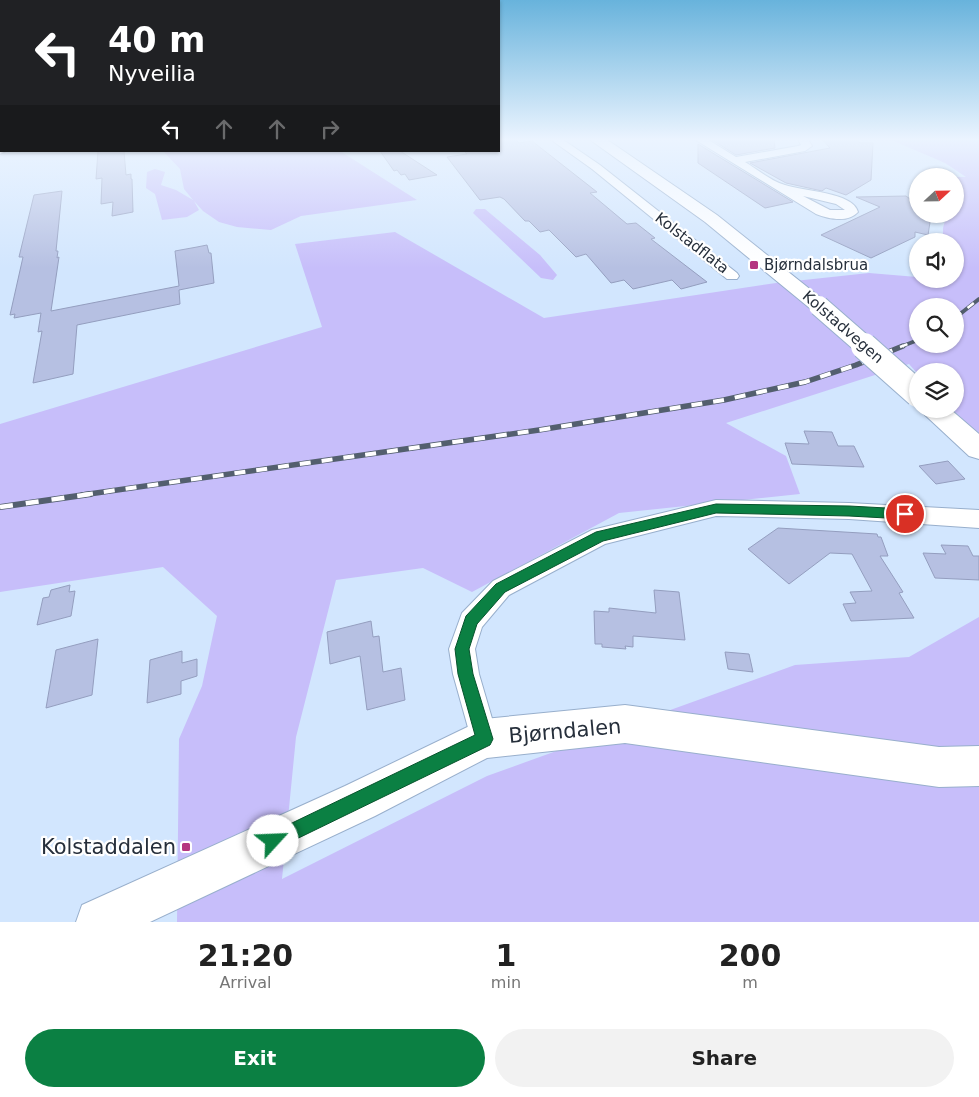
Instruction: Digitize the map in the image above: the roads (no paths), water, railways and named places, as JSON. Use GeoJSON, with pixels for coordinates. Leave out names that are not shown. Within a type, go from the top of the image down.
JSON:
{"type":"FeatureCollection","features":[{"type":"Feature","properties":{"kind":"main road","name":"Kolstadvegen"},"geometry":{"type":"LineString","coordinates":[[659,182],[711,218],[766,261],[909,386]]}},
{"type":"Feature","properties":{"kind":"main road"},"geometry":{"type":"LineString","coordinates":[[944,418],[979,449]]}},
{"type":"Feature","properties":{"kind":"main road","name":"Bjørndalen"},"geometry":{"type":"LineString","coordinates":[[100,922],[360,801],[484,739],[625,724],[939,767],[979,766]]}},
{"type":"Feature","properties":{"kind":"street","name":"Kolstadflata"},"geometry":{"type":"LineString","coordinates":[[615,182],[732,276]]}},
{"type":"Feature","properties":{"kind":"street"},"geometry":{"type":"LineString","coordinates":[[771,182],[781,188],[826,213],[836,216],[852,212],[852,208],[840,202],[781,188]]}},
{"type":"Feature","properties":{"kind":"street"},"geometry":{"type":"LineString","coordinates":[[484,739],[466,674],[462,649],[471,621],[501,588],[600,536],[716,508],[849,511],[979,519]]}},
{"type":"Feature","properties":{"kind":"railway"},"geometry":{"type":"LineString","coordinates":[[964,311],[979,299]]}},
{"type":"Feature","properties":{"kind":"railway"},"geometry":{"type":"LineString","coordinates":[[900,347],[909,344]]}},
{"type":"Feature","properties":{"kind":"railway"},"geometry":{"type":"LineString","coordinates":[[82,495],[539,430],[724,400],[805,382],[856,365],[903,346]]}},
{"type":"Feature","properties":{"kind":"railway"},"geometry":{"type":"LineString","coordinates":[[0,507],[91,494]]}},
{"type":"Feature","properties":{"kind":"place","name":"Bjørndalsbrua"},"geometry":{"type":"Point","coordinates":[754,265]}},
{"type":"Feature","properties":{"kind":"place","name":"Kolstaddalen"},"geometry":{"type":"Point","coordinates":[186,847]}}]}
